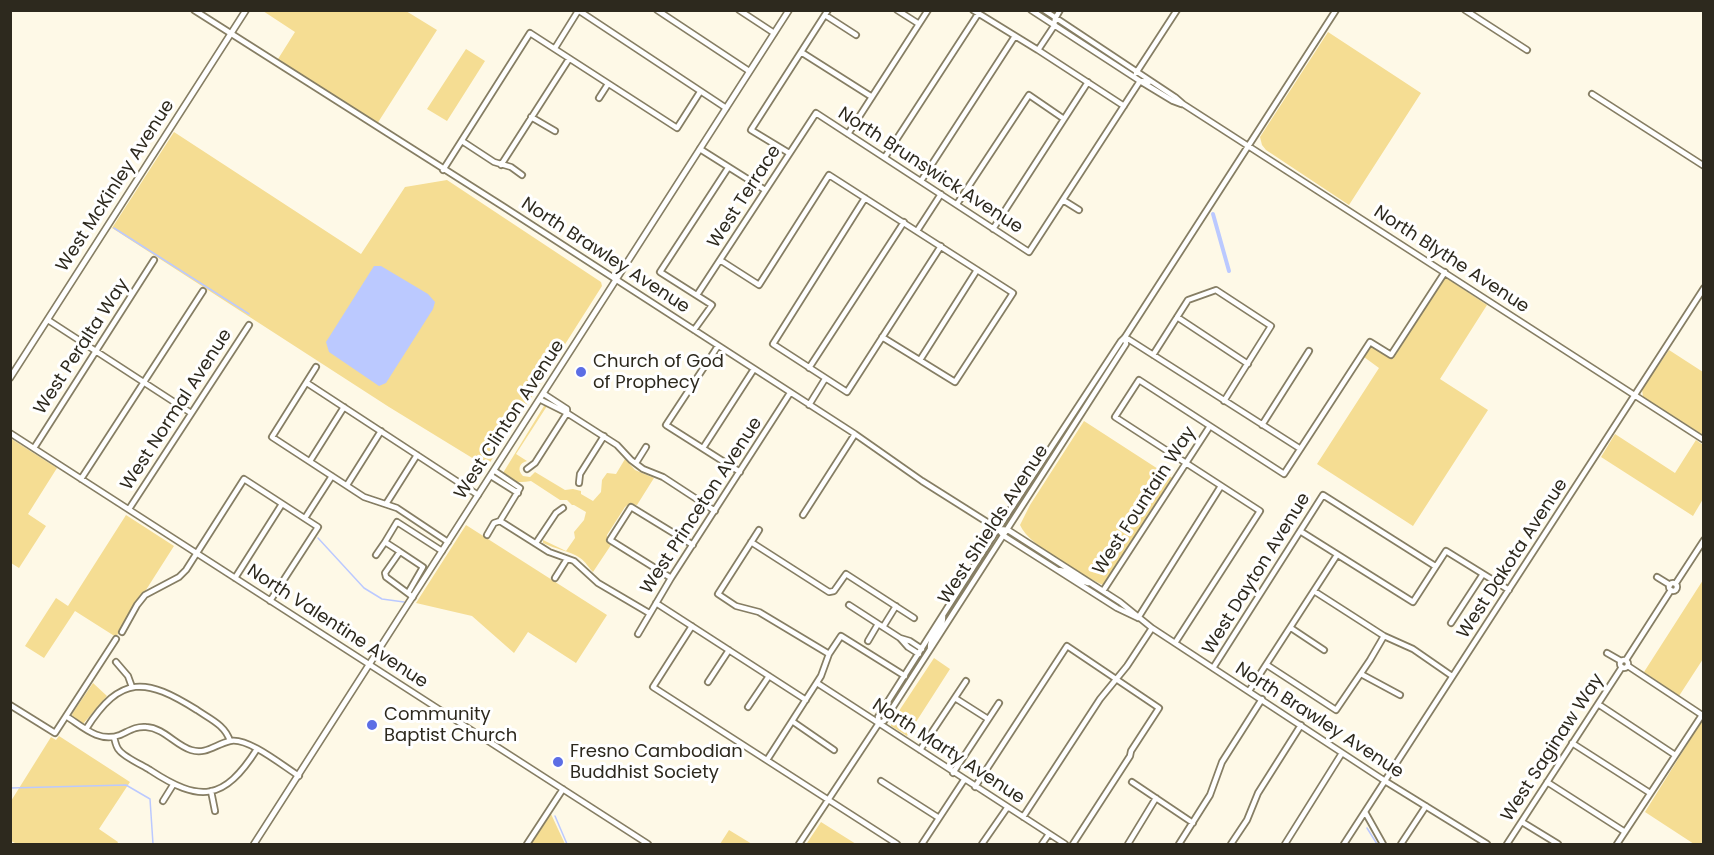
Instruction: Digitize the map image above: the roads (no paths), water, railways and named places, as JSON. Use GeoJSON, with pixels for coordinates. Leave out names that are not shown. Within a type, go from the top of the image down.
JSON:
{"type":"FeatureCollection","features":[{"type":"Feature","properties":{"kind":"main road","name":"West McKinley Avenue"},"geometry":{"type":"LineString","coordinates":[[10,378],[246,10]]}},
{"type":"Feature","properties":{"kind":"main road","name":"West Clinton Avenue"},"geometry":{"type":"LineString","coordinates":[[254,844],[370,665],[410,595],[442,551],[543,397],[789,10]]}},
{"type":"Feature","properties":{"kind":"street","name":"North Brawley Avenue"},"geometry":{"type":"LineString","coordinates":[[194,10],[618,280],[855,434],[922,482],[998,529],[1004,536],[1117,608],[1138,618]]}},
{"type":"Feature","properties":{"kind":"street"},"geometry":{"type":"LineString","coordinates":[[657,10],[749,71]]}},
{"type":"Feature","properties":{"kind":"street"},"geometry":{"type":"LineString","coordinates":[[739,10],[774,33]]}},
{"type":"Feature","properties":{"kind":"street"},"geometry":{"type":"LineString","coordinates":[[897,10],[919,24]]}},
{"type":"Feature","properties":{"kind":"street"},"geometry":{"type":"LineString","coordinates":[[848,134],[928,10]]}},
{"type":"Feature","properties":{"kind":"street","name":"North Blythe Avenue"},"geometry":{"type":"LineString","coordinates":[[1031,10],[1137,72],[1704,440]]}},
{"type":"Feature","properties":{"kind":"street","name":"North Blythe Avenue"},"geometry":{"type":"LineString","coordinates":[[1044,10],[1054,22],[1120,68],[1173,101],[1183,104]]}},
{"type":"Feature","properties":{"kind":"street"},"geometry":{"type":"LineString","coordinates":[[1038,50],[1060,10]]}},
{"type":"Feature","properties":{"kind":"street","name":"West Shields Avenue"},"geometry":{"type":"LineString","coordinates":[[879,723],[878,717],[998,529],[1336,10]]}},
{"type":"Feature","properties":{"kind":"street"},"geometry":{"type":"LineString","coordinates":[[1465,10],[1527,50]]}},
{"type":"Feature","properties":{"kind":"street"},"geometry":{"type":"LineString","coordinates":[[555,48],[578,11],[726,108]]}},
{"type":"Feature","properties":{"kind":"street"},"geometry":{"type":"LineString","coordinates":[[1120,68],[1137,72],[1176,11]]}},
{"type":"Feature","properties":{"kind":"street"},"geometry":{"type":"LineString","coordinates":[[885,157],[975,12],[1124,106]]}},
{"type":"Feature","properties":{"kind":"street"},"geometry":{"type":"LineString","coordinates":[[789,153],[751,129],[826,13],[856,36]]}},
{"type":"Feature","properties":{"kind":"street"},"geometry":{"type":"LineString","coordinates":[[443,170],[530,33],[677,128],[700,92]]}},
{"type":"Feature","properties":{"kind":"street"},"geometry":{"type":"LineString","coordinates":[[921,181],[1015,36]]}},
{"type":"Feature","properties":{"kind":"street"},"geometry":{"type":"LineString","coordinates":[[801,52],[872,97]]}},
{"type":"Feature","properties":{"kind":"street"},"geometry":{"type":"LineString","coordinates":[[501,165],[568,59]]}},
{"type":"Feature","properties":{"kind":"street"},"geometry":{"type":"LineString","coordinates":[[1079,210],[1063,200],[1140,81],[1156,85]]}},
{"type":"Feature","properties":{"kind":"street"},"geometry":{"type":"LineString","coordinates":[[993,229],[1088,82]]}},
{"type":"Feature","properties":{"kind":"street"},"geometry":{"type":"LineString","coordinates":[[599,98],[608,84]]}},
{"type":"Feature","properties":{"kind":"street"},"geometry":{"type":"LineString","coordinates":[[1592,94],[1704,166]]}},
{"type":"Feature","properties":{"kind":"street"},"geometry":{"type":"LineString","coordinates":[[957,204],[1029,95],[1064,119]]}},
{"type":"Feature","properties":{"kind":"street","name":"North Brunswick Avenue"},"geometry":{"type":"LineString","coordinates":[[816,113],[1029,252],[1063,200]]}},
{"type":"Feature","properties":{"kind":"street","name":"West Terrace"},"geometry":{"type":"LineString","coordinates":[[697,295],[816,113]]}},
{"type":"Feature","properties":{"kind":"street"},"geometry":{"type":"LineString","coordinates":[[531,117],[555,131]]}},
{"type":"Feature","properties":{"kind":"street"},"geometry":{"type":"LineString","coordinates":[[462,141],[522,175]]}},
{"type":"Feature","properties":{"kind":"street"},"geometry":{"type":"LineString","coordinates":[[700,149],[765,190]]}},
{"type":"Feature","properties":{"kind":"street"},"geometry":{"type":"LineString","coordinates":[[694,330],[712,304],[660,272],[728,168]]}},
{"type":"Feature","properties":{"kind":"street"},"geometry":{"type":"LineString","coordinates":[[720,260],[759,285],[829,175],[1013,293],[955,382],[882,337]]}},
{"type":"Feature","properties":{"kind":"street"},"geometry":{"type":"LineString","coordinates":[[917,231],[941,194]]}},
{"type":"Feature","properties":{"kind":"street"},"geometry":{"type":"LineString","coordinates":[[866,198],[773,344],[825,379],[847,392],[941,246]]}},
{"type":"Feature","properties":{"kind":"street"},"geometry":{"type":"LineString","coordinates":[[809,368],[904,222]]}},
{"type":"Feature","properties":{"kind":"street","name":"West Peralta Way"},"geometry":{"type":"LineString","coordinates":[[34,448],[154,260]]}},
{"type":"Feature","properties":{"kind":"street"},"geometry":{"type":"LineString","coordinates":[[920,360],[977,270]]}},
{"type":"Feature","properties":{"kind":"street","name":"West Dayton Avenue"},"geometry":{"type":"LineString","coordinates":[[1210,426],[1284,474],[1370,342],[1391,355],[1445,272]]}},
{"type":"Feature","properties":{"kind":"street","name":"West Dakota Avenue"},"geometry":{"type":"LineString","coordinates":[[1344,844],[1704,288]]}},
{"type":"Feature","properties":{"kind":"street"},"geometry":{"type":"LineString","coordinates":[[1153,355],[1188,300],[1216,290],[1271,326],[1224,401]]}},
{"type":"Feature","properties":{"kind":"street"},"geometry":{"type":"LineString","coordinates":[[81,479],[203,291]]}},
{"type":"Feature","properties":{"kind":"street"},"geometry":{"type":"LineString","coordinates":[[1177,317],[1248,364]]}},
{"type":"Feature","properties":{"kind":"street"},"geometry":{"type":"LineString","coordinates":[[48,320],[191,413]]}},
{"type":"Feature","properties":{"kind":"street","name":"West Normal Avenue"},"geometry":{"type":"LineString","coordinates":[[129,509],[249,325]]}},
{"type":"Feature","properties":{"kind":"street"},"geometry":{"type":"LineString","coordinates":[[1125,337],[1299,448]]}},
{"type":"Feature","properties":{"kind":"street","name":"West Shields Avenue"},"geometry":{"type":"LineString","coordinates":[[799,844],[879,723],[884,721],[1008,530],[1126,344],[1125,337]]}},
{"type":"Feature","properties":{"kind":"street"},"geometry":{"type":"LineString","coordinates":[[718,345],[666,425],[740,472]]}},
{"type":"Feature","properties":{"kind":"street"},"geometry":{"type":"LineString","coordinates":[[1262,425],[1309,351]]}},
{"type":"Feature","properties":{"kind":"street"},"geometry":{"type":"LineString","coordinates":[[316,367],[272,437],[364,496],[397,508],[448,542]]}},
{"type":"Feature","properties":{"kind":"street"},"geometry":{"type":"LineString","coordinates":[[703,448],[754,369]]}},
{"type":"Feature","properties":{"kind":"street"},"geometry":{"type":"LineString","coordinates":[[809,405],[825,379]]}},
{"type":"Feature","properties":{"kind":"street"},"geometry":{"type":"LineString","coordinates":[[1174,643],[1260,511],[1115,417],[1139,380],[1210,426]]}},
{"type":"Feature","properties":{"kind":"street"},"geometry":{"type":"LineString","coordinates":[[307,383],[478,495]]}},
{"type":"Feature","properties":{"kind":"street","name":"West Princeton Avenue"},"geometry":{"type":"LineString","coordinates":[[638,634],[649,613],[790,393]]}},
{"type":"Feature","properties":{"kind":"street"},"geometry":{"type":"LineString","coordinates":[[543,397],[617,445],[643,469],[663,477],[715,511]]}},
{"type":"Feature","properties":{"kind":"street"},"geometry":{"type":"LineString","coordinates":[[310,461],[344,407]]}},
{"type":"Feature","properties":{"kind":"street"},"geometry":{"type":"LineString","coordinates":[[527,469],[535,463],[567,413]]}},
{"type":"Feature","properties":{"kind":"street","name":"West Fountain Way"},"geometry":{"type":"LineString","coordinates":[[1103,591],[1210,426]]}},
{"type":"Feature","properties":{"kind":"street"},"geometry":{"type":"LineString","coordinates":[[347,485],[381,431]]}},
{"type":"Feature","properties":{"kind":"street","name":"North Valentine Avenue"},"geometry":{"type":"LineString","coordinates":[[10,433],[648,844]]}},
{"type":"Feature","properties":{"kind":"street"},"geometry":{"type":"LineString","coordinates":[[803,515],[855,434]]}},
{"type":"Feature","properties":{"kind":"street"},"geometry":{"type":"LineString","coordinates":[[579,483],[580,474],[604,436]]}},
{"type":"Feature","properties":{"kind":"street"},"geometry":{"type":"LineString","coordinates":[[636,463],[646,447]]}},
{"type":"Feature","properties":{"kind":"street"},"geometry":{"type":"LineString","coordinates":[[386,504],[417,455]]}},
{"type":"Feature","properties":{"kind":"street"},"geometry":{"type":"LineString","coordinates":[[487,535],[494,523],[500,521],[519,491],[493,474]]}},
{"type":"Feature","properties":{"kind":"street"},"geometry":{"type":"LineString","coordinates":[[305,518],[332,476]]}},
{"type":"Feature","properties":{"kind":"street"},"geometry":{"type":"LineString","coordinates":[[122,632],[145,595],[179,577],[186,570],[244,479],[318,527],[270,601]]}},
{"type":"Feature","properties":{"kind":"street"},"geometry":{"type":"LineString","coordinates":[[1138,618],[1221,486]]}},
{"type":"Feature","properties":{"kind":"street","name":"West Dayton Avenue"},"geometry":{"type":"LineString","coordinates":[[1213,668],[1323,495],[1435,566]]}},
{"type":"Feature","properties":{"kind":"street"},"geometry":{"type":"LineString","coordinates":[[235,578],[282,504]]}},
{"type":"Feature","properties":{"kind":"street"},"geometry":{"type":"LineString","coordinates":[[671,579],[610,540],[631,507],[693,545]]}},
{"type":"Feature","properties":{"kind":"street"},"geometry":{"type":"LineString","coordinates":[[536,543],[556,513],[563,508]]}},
{"type":"Feature","properties":{"kind":"street"},"geometry":{"type":"LineString","coordinates":[[500,521],[549,552],[574,561],[598,583],[649,613]]}},
{"type":"Feature","properties":{"kind":"street"},"geometry":{"type":"LineString","coordinates":[[376,555],[397,522],[442,551]]}},
{"type":"Feature","properties":{"kind":"street","name":"North Brawley Avenue"},"geometry":{"type":"LineString","coordinates":[[998,529],[1008,530],[1091,583],[1174,643],[1385,781],[1487,844]]}},
{"type":"Feature","properties":{"kind":"street"},"geometry":{"type":"LineString","coordinates":[[759,530],[718,594],[736,606],[759,612],[829,654]]}},
{"type":"Feature","properties":{"kind":"street"},"geometry":{"type":"LineString","coordinates":[[1300,531],[1413,602],[1446,551],[1509,591]]}},
{"type":"Feature","properties":{"kind":"street","name":"West Saginaw Way"},"geometry":{"type":"LineString","coordinates":[[1507,844],[1672,586],[1704,540]]}},
{"type":"Feature","properties":{"kind":"street"},"geometry":{"type":"LineString","coordinates":[[385,542],[399,551],[423,567],[410,595],[386,577],[385,573],[399,551]]}},
{"type":"Feature","properties":{"kind":"street"},"geometry":{"type":"LineString","coordinates":[[752,542],[829,592],[834,591],[846,574],[914,618]]}},
{"type":"Feature","properties":{"kind":"street"},"geometry":{"type":"LineString","coordinates":[[1249,691],[1337,555]]}},
{"type":"Feature","properties":{"kind":"street"},"geometry":{"type":"LineString","coordinates":[[555,578],[567,559]]}},
{"type":"Feature","properties":{"kind":"street"},"geometry":{"type":"LineString","coordinates":[[1057,570],[1064,570],[1083,582],[1091,583]]}},
{"type":"Feature","properties":{"kind":"street"},"geometry":{"type":"LineString","coordinates":[[1451,623],[1483,574]]}},
{"type":"Feature","properties":{"kind":"street"},"geometry":{"type":"LineString","coordinates":[[1657,577],[1672,586]]}},
{"type":"Feature","properties":{"kind":"street"},"geometry":{"type":"LineString","coordinates":[[953,613],[953,608],[961,596],[959,590]]}},
{"type":"Feature","properties":{"kind":"street"},"geometry":{"type":"LineString","coordinates":[[1314,591],[1452,676]]}},
{"type":"Feature","properties":{"kind":"street"},"geometry":{"type":"LineString","coordinates":[[656,603],[806,700]]}},
{"type":"Feature","properties":{"kind":"street"},"geometry":{"type":"LineString","coordinates":[[849,605],[900,638],[910,641],[920,651]]}},
{"type":"Feature","properties":{"kind":"street"},"geometry":{"type":"LineString","coordinates":[[868,641],[896,606]]}},
{"type":"Feature","properties":{"kind":"street"},"geometry":{"type":"LineString","coordinates":[[930,649],[929,643],[943,621],[943,616]]}},
{"type":"Feature","properties":{"kind":"street"},"geometry":{"type":"LineString","coordinates":[[692,626],[653,687],[897,844]]}},
{"type":"Feature","properties":{"kind":"street"},"geometry":{"type":"LineString","coordinates":[[1023,817],[1100,699],[1127,666],[1152,628]]}},
{"type":"Feature","properties":{"kind":"street"},"geometry":{"type":"LineString","coordinates":[[1291,628],[1324,650]]}},
{"type":"Feature","properties":{"kind":"street"},"geometry":{"type":"LineString","coordinates":[[767,760],[817,682],[829,654],[841,636],[905,676]]}},
{"type":"Feature","properties":{"kind":"street"},"geometry":{"type":"LineString","coordinates":[[1267,665],[1336,710],[1384,636]]}},
{"type":"Feature","properties":{"kind":"street"},"geometry":{"type":"LineString","coordinates":[[10,705],[55,733],[116,639]]}},
{"type":"Feature","properties":{"kind":"street"},"geometry":{"type":"LineString","coordinates":[[975,787],[1067,646],[1159,708],[1072,844]]}},
{"type":"Feature","properties":{"kind":"street"},"geometry":{"type":"LineString","coordinates":[[708,682],[729,650]]}},
{"type":"Feature","properties":{"kind":"street"},"geometry":{"type":"LineString","coordinates":[[1607,653],[1701,715],[1617,844]]}},
{"type":"Feature","properties":{"kind":"street"},"geometry":{"type":"LineString","coordinates":[[116,662],[128,676],[132,687]]}},
{"type":"Feature","properties":{"kind":"street"},"geometry":{"type":"LineString","coordinates":[[1361,674],[1400,695]]}},
{"type":"Feature","properties":{"kind":"street"},"geometry":{"type":"LineString","coordinates":[[748,707],[769,676]]}},
{"type":"Feature","properties":{"kind":"street"},"geometry":{"type":"LineString","coordinates":[[920,750],[966,681]]}},
{"type":"Feature","properties":{"kind":"street","name":"North Marty Avenue"},"geometry":{"type":"LineString","coordinates":[[817,682],[1065,844]]}},
{"type":"Feature","properties":{"kind":"street"},"geometry":{"type":"LineString","coordinates":[[86,729],[105,702],[119,692],[132,687],[154,687],[173,695],[220,725],[230,741]]}},
{"type":"Feature","properties":{"kind":"street"},"geometry":{"type":"LineString","coordinates":[[955,698],[988,719]]}},
{"type":"Feature","properties":{"kind":"street"},"geometry":{"type":"LineString","coordinates":[[1179,844],[1210,795],[1222,762],[1262,699]]}},
{"type":"Feature","properties":{"kind":"street"},"geometry":{"type":"LineString","coordinates":[[953,772],[999,703]]}},
{"type":"Feature","properties":{"kind":"street"},"geometry":{"type":"LineString","coordinates":[[1598,704],[1675,754]]}},
{"type":"Feature","properties":{"kind":"street"},"geometry":{"type":"LineString","coordinates":[[66,716],[99,737],[114,737],[137,728],[147,727],[186,748],[199,752],[230,741],[246,742],[299,776]]}},
{"type":"Feature","properties":{"kind":"street"},"geometry":{"type":"LineString","coordinates":[[792,721],[834,750]]}},
{"type":"Feature","properties":{"kind":"street"},"geometry":{"type":"LineString","coordinates":[[1231,844],[1247,820],[1258,793],[1301,725]]}},
{"type":"Feature","properties":{"kind":"street"},"geometry":{"type":"LineString","coordinates":[[114,737],[119,750],[173,786],[197,792],[211,791],[237,778],[257,749]]}},
{"type":"Feature","properties":{"kind":"street"},"geometry":{"type":"LineString","coordinates":[[1572,743],[1650,793]]}},
{"type":"Feature","properties":{"kind":"street"},"geometry":{"type":"LineString","coordinates":[[1285,844],[1342,753]]}},
{"type":"Feature","properties":{"kind":"street"},"geometry":{"type":"LineString","coordinates":[[922,844],[964,780]]}},
{"type":"Feature","properties":{"kind":"street"},"geometry":{"type":"LineString","coordinates":[[881,781],[939,818]]}},
{"type":"Feature","properties":{"kind":"street"},"geometry":{"type":"LineString","coordinates":[[1132,782],[1193,823]]}},
{"type":"Feature","properties":{"kind":"street"},"geometry":{"type":"LineString","coordinates":[[1547,782],[1625,832]]}},
{"type":"Feature","properties":{"kind":"street"},"geometry":{"type":"LineString","coordinates":[[163,801],[173,786]]}},
{"type":"Feature","properties":{"kind":"street"},"geometry":{"type":"LineString","coordinates":[[527,844],[563,789]]}},
{"type":"Feature","properties":{"kind":"street"},"geometry":{"type":"LineString","coordinates":[[211,791],[216,811]]}},
{"type":"Feature","properties":{"kind":"street"},"geometry":{"type":"LineString","coordinates":[[1128,844],[1156,798]]}},
{"type":"Feature","properties":{"kind":"street"},"geometry":{"type":"LineString","coordinates":[[1401,844],[1426,806]]}},
{"type":"Feature","properties":{"kind":"street"},"geometry":{"type":"LineString","coordinates":[[982,844],[1007,808]]}},
{"type":"Feature","properties":{"kind":"street"},"geometry":{"type":"LineString","coordinates":[[1365,812],[1383,844]]}},
{"type":"Feature","properties":{"kind":"street"},"geometry":{"type":"LineString","coordinates":[[1522,822],[1558,844]]}},
{"type":"Feature","properties":{"kind":"street"},"geometry":{"type":"LineString","coordinates":[[1042,844],[1049,834]]}},
{"type":"Feature","properties":{"kind":"water"},"geometry":{"type":"Polygon","coordinates":[[[374,266],[381,266],[428,294],[435,302],[433,309],[386,383],[379,386],[329,352],[326,342],[374,266]]]}},
{"type":"Feature","properties":{"kind":"waterway"},"geometry":{"type":"LineString","coordinates":[[1213,214],[1229,271]]}},
{"type":"Feature","properties":{"kind":"waterway"},"geometry":{"type":"LineString","coordinates":[[114,228],[249,314]]}},
{"type":"Feature","properties":{"kind":"waterway"},"geometry":{"type":"LineString","coordinates":[[318,538],[364,588],[382,599],[404,602]]}},
{"type":"Feature","properties":{"kind":"waterway"},"geometry":{"type":"LineString","coordinates":[[10,788],[126,785],[150,799],[153,844]]}},
{"type":"Feature","properties":{"kind":"waterway"},"geometry":{"type":"LineString","coordinates":[[555,816],[567,844]]}},
{"type":"Feature","properties":{"kind":"waterway"},"geometry":{"type":"LineString","coordinates":[[1367,828],[1377,844]]}},
{"type":"Feature","properties":{"kind":"place","name":"Church of God of Prophecy"},"geometry":{"type":"Point","coordinates":[581,372]}},
{"type":"Feature","properties":{"kind":"place","name":"Community Baptist Church"},"geometry":{"type":"Point","coordinates":[372,725]}},
{"type":"Feature","properties":{"kind":"place","name":"Fresno Cambodian Buddhist Society"},"geometry":{"type":"Point","coordinates":[558,762]}}]}
